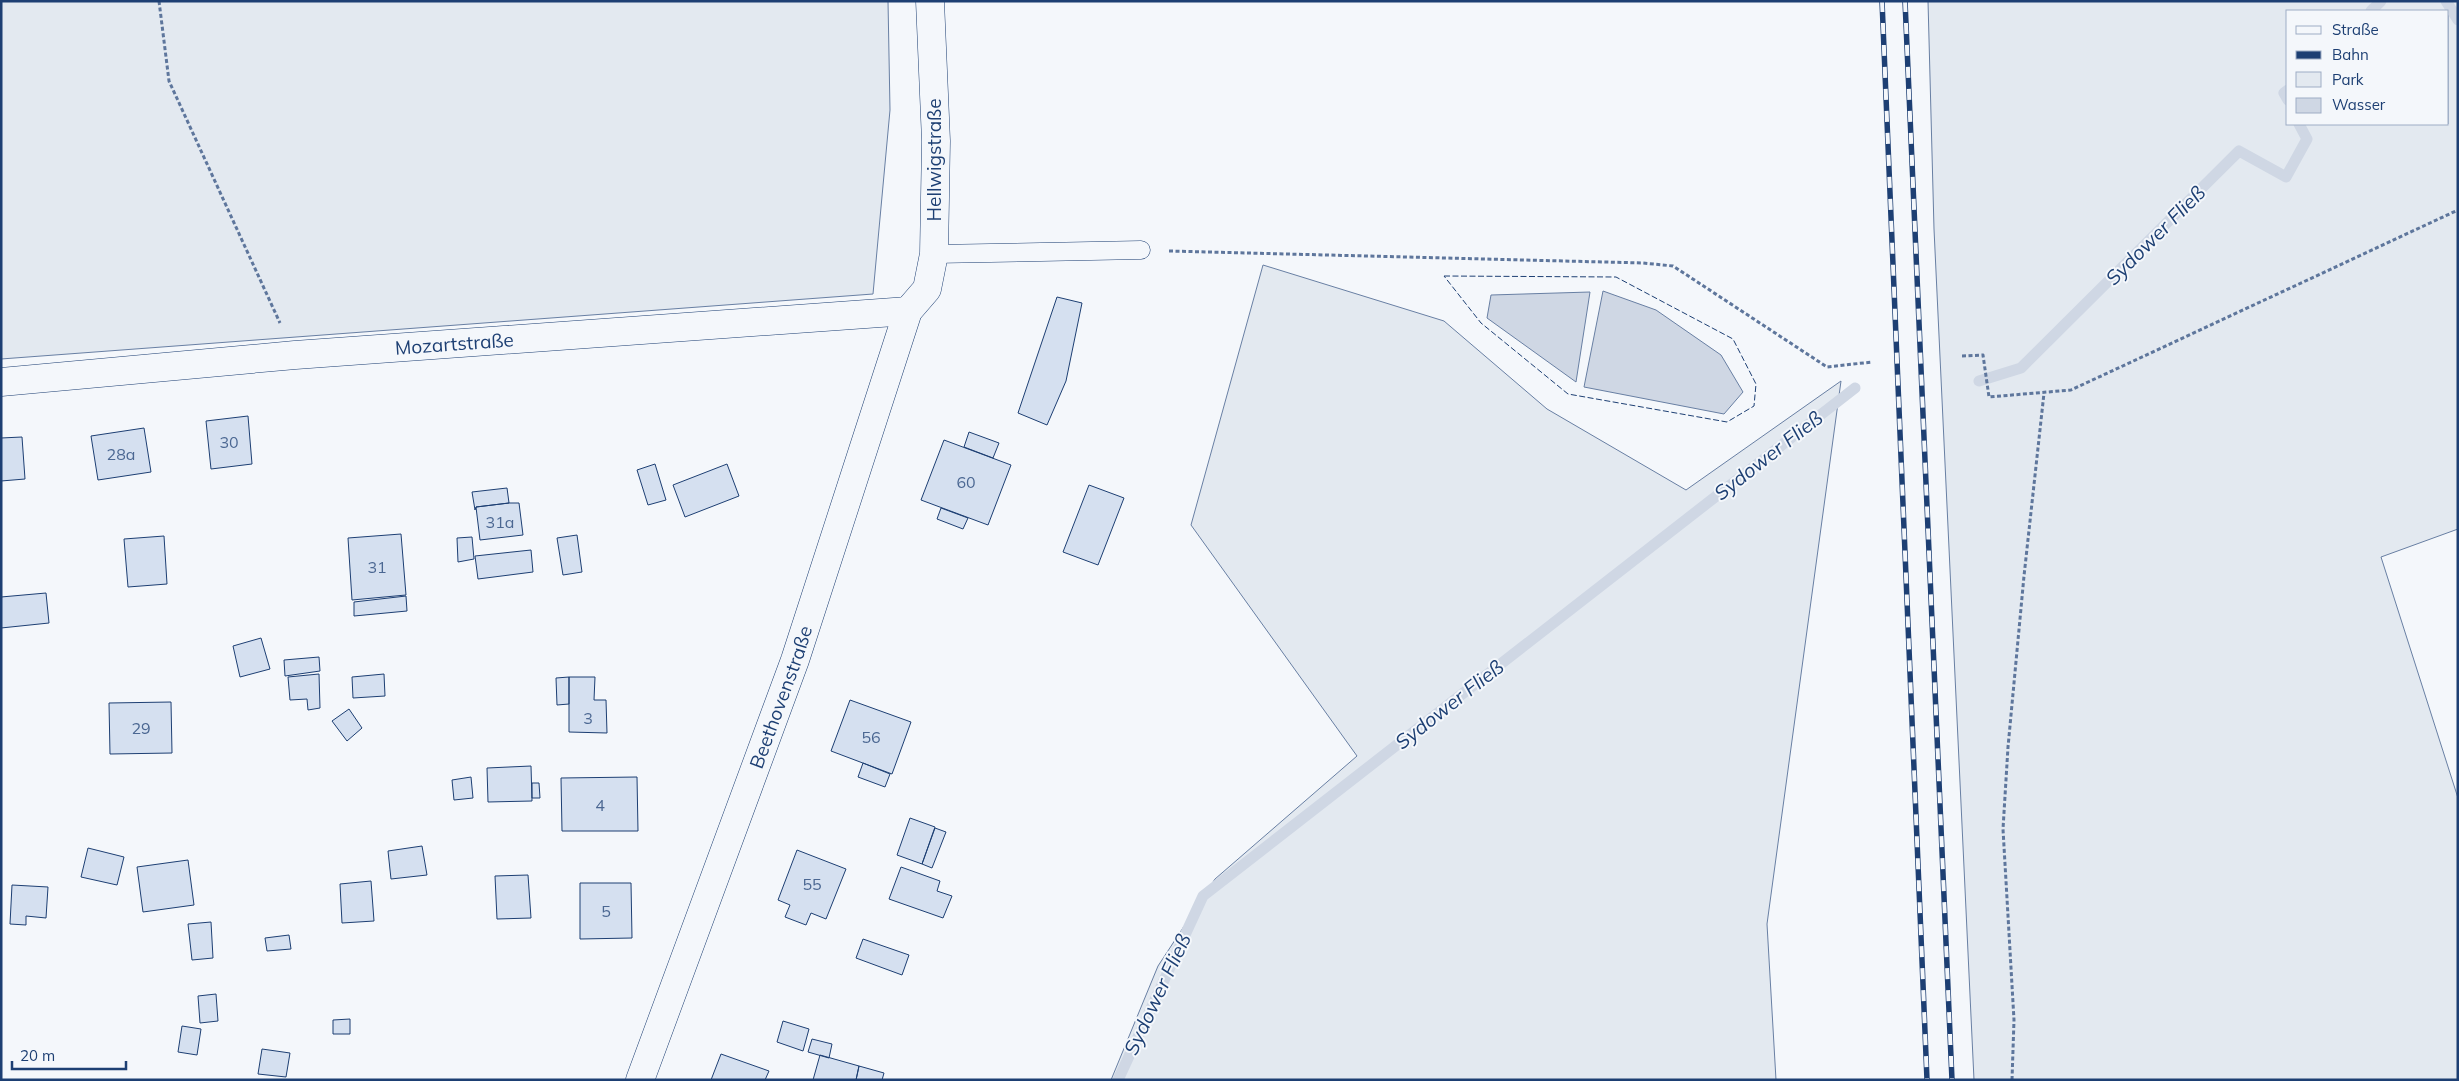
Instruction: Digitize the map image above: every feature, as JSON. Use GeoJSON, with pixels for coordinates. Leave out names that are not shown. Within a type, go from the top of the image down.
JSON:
{"type":"FeatureCollection","features":[{"type":"Feature","properties":{"kind":"street","name":"Hellwigstraße"},"geometry":{"type":"LineString","coordinates":[[908,311],[927,289],[934,254],[936,141],[930,1]]}},
{"type":"Feature","properties":{"kind":"street","name":"Mozartstraße"},"geometry":{"type":"LineString","coordinates":[[1,382],[295,355],[908,311]]}},
{"type":"Feature","properties":{"kind":"street","name":"Beethovenstraße"},"geometry":{"type":"LineString","coordinates":[[640,1080],[795,660],[908,311]]}},
{"type":"Feature","properties":{"kind":"lane"},"geometry":{"type":"LineString","coordinates":[[934,254],[1141,250]]}},
{"type":"Feature","properties":{"kind":"path"},"geometry":{"type":"LineString","coordinates":[[160,1],[169,81],[295,355]]}},
{"type":"Feature","properties":{"kind":"path"},"geometry":{"type":"LineString","coordinates":[[1962,356],[1983,354],[1989,397],[2071,390],[2458,210]]}},
{"type":"Feature","properties":{"kind":"path"},"geometry":{"type":"LineString","coordinates":[[1141,250],[1643,263],[1673,266],[1826,367],[1872,362]]}},
{"type":"Feature","properties":{"kind":"path"},"geometry":{"type":"LineString","coordinates":[[2012,1080],[2014,1020],[2003,829],[2008,747],[2024,576],[2044,393]]}},
{"type":"Feature","properties":{"kind":"green space"},"geometry":{"type":"Polygon","coordinates":[[[1,1],[888,1],[890,110],[873,294],[1,359],[1,1]]]}},
{"type":"Feature","properties":{"kind":"green space"},"geometry":{"type":"Polygon","coordinates":[[[1928,1],[2458,1],[2458,529],[2381,557],[2458,798],[2458,1080],[1974,1080],[1934,229],[1928,1]]]}},
{"type":"Feature","properties":{"kind":"green space"},"geometry":{"type":"Polygon","coordinates":[[[1263,265],[1444,321],[1547,409],[1686,490],[1841,381],[1767,924],[1776,1080],[1111,1080],[1158,966],[1215,879],[1357,756],[1191,525],[1263,265]]]}},
{"type":"Feature","properties":{"kind":"water"},"geometry":{"type":"Polygon","coordinates":[[[1603,291],[1656,310],[1721,355],[1743,392],[1724,414],[1584,387],[1603,291]]]}},
{"type":"Feature","properties":{"kind":"water"},"geometry":{"type":"Polygon","coordinates":[[[1590,292],[1576,382],[1487,318],[1491,295],[1590,292]]]}},
{"type":"Feature","properties":{"kind":"building"},"geometry":{"type":"Polygon","coordinates":[[[1057,297],[1082,303],[1066,381],[1047,425],[1018,413],[1057,297]]]}},
{"type":"Feature","properties":{"kind":"building"},"geometry":{"type":"Polygon","coordinates":[[[248,416],[252,464],[211,469],[206,421],[248,416]]]}},
{"type":"Feature","properties":{"kind":"building"},"geometry":{"type":"Polygon","coordinates":[[[144,428],[151,472],[98,480],[91,436],[144,428]]]}},
{"type":"Feature","properties":{"kind":"building"},"geometry":{"type":"Polygon","coordinates":[[[969,432],[999,443],[993,458],[964,447],[969,432]]]}},
{"type":"Feature","properties":{"kind":"building"},"geometry":{"type":"Polygon","coordinates":[[[22,437],[25,479],[1,481],[1,438],[22,437]]]}},
{"type":"Feature","properties":{"kind":"building"},"geometry":{"type":"Polygon","coordinates":[[[944,440],[1011,465],[988,525],[921,500],[944,440]]]}},
{"type":"Feature","properties":{"kind":"building"},"geometry":{"type":"Polygon","coordinates":[[[655,464],[666,500],[648,505],[637,470],[655,464]]]}},
{"type":"Feature","properties":{"kind":"building"},"geometry":{"type":"Polygon","coordinates":[[[727,464],[739,496],[685,517],[673,485],[727,464]]]}},
{"type":"Feature","properties":{"kind":"building"},"geometry":{"type":"Polygon","coordinates":[[[1089,485],[1124,498],[1098,565],[1063,552],[1089,485]]]}},
{"type":"Feature","properties":{"kind":"building"},"geometry":{"type":"Polygon","coordinates":[[[507,488],[509,503],[476,507],[475,510],[472,492],[507,488]]]}},
{"type":"Feature","properties":{"kind":"building"},"geometry":{"type":"Polygon","coordinates":[[[519,503],[523,535],[480,540],[476,507],[519,503]]]}},
{"type":"Feature","properties":{"kind":"building"},"geometry":{"type":"Polygon","coordinates":[[[941,508],[968,518],[963,529],[937,519],[941,508]]]}},
{"type":"Feature","properties":{"kind":"building"},"geometry":{"type":"Polygon","coordinates":[[[401,534],[406,595],[352,600],[348,538],[401,534]]]}},
{"type":"Feature","properties":{"kind":"building"},"geometry":{"type":"Polygon","coordinates":[[[577,535],[582,572],[563,575],[557,538],[577,535]]]}},
{"type":"Feature","properties":{"kind":"building"},"geometry":{"type":"Polygon","coordinates":[[[164,536],[167,584],[128,587],[124,539],[164,536]]]}},
{"type":"Feature","properties":{"kind":"building"},"geometry":{"type":"Polygon","coordinates":[[[472,537],[474,559],[458,562],[457,538],[472,537]]]}},
{"type":"Feature","properties":{"kind":"building"},"geometry":{"type":"Polygon","coordinates":[[[531,550],[533,572],[478,579],[475,556],[531,550]]]}},
{"type":"Feature","properties":{"kind":"building"},"geometry":{"type":"Polygon","coordinates":[[[46,593],[49,623],[1,628],[1,597],[46,593]]]}},
{"type":"Feature","properties":{"kind":"building"},"geometry":{"type":"Polygon","coordinates":[[[406,596],[407,611],[354,616],[354,602],[406,596]]]}},
{"type":"Feature","properties":{"kind":"building"},"geometry":{"type":"Polygon","coordinates":[[[261,638],[270,669],[240,677],[233,646],[261,638]]]}},
{"type":"Feature","properties":{"kind":"building"},"geometry":{"type":"Polygon","coordinates":[[[319,657],[320,671],[285,676],[284,660],[319,657]]]}},
{"type":"Feature","properties":{"kind":"building"},"geometry":{"type":"Polygon","coordinates":[[[319,674],[320,708],[308,710],[307,699],[290,700],[288,677],[319,674]]]}},
{"type":"Feature","properties":{"kind":"building"},"geometry":{"type":"Polygon","coordinates":[[[384,674],[385,696],[353,698],[352,677],[384,674]]]}},
{"type":"Feature","properties":{"kind":"building"},"geometry":{"type":"Polygon","coordinates":[[[569,677],[595,677],[594,700],[606,700],[607,733],[569,732],[569,677]]]}},
{"type":"Feature","properties":{"kind":"building"},"geometry":{"type":"Polygon","coordinates":[[[569,677],[569,704],[557,705],[556,678],[569,677]]]}},
{"type":"Feature","properties":{"kind":"building"},"geometry":{"type":"Polygon","coordinates":[[[850,700],[911,722],[892,774],[831,751],[850,700]]]}},
{"type":"Feature","properties":{"kind":"building"},"geometry":{"type":"Polygon","coordinates":[[[171,702],[172,753],[110,754],[109,703],[171,702]]]}},
{"type":"Feature","properties":{"kind":"building"},"geometry":{"type":"Polygon","coordinates":[[[349,709],[362,728],[347,741],[332,721],[349,709]]]}},
{"type":"Feature","properties":{"kind":"building"},"geometry":{"type":"Polygon","coordinates":[[[863,763],[890,774],[885,787],[858,777],[863,763]]]}},
{"type":"Feature","properties":{"kind":"building"},"geometry":{"type":"Polygon","coordinates":[[[531,766],[532,801],[488,802],[487,768],[531,766]]]}},
{"type":"Feature","properties":{"kind":"building"},"geometry":{"type":"Polygon","coordinates":[[[471,777],[473,798],[454,800],[452,780],[471,777]]]}},
{"type":"Feature","properties":{"kind":"building"},"geometry":{"type":"Polygon","coordinates":[[[637,777],[638,831],[562,831],[561,778],[637,777]]]}},
{"type":"Feature","properties":{"kind":"building"},"geometry":{"type":"Polygon","coordinates":[[[532,783],[539,783],[540,798],[532,798],[532,783]]]}},
{"type":"Feature","properties":{"kind":"building"},"geometry":{"type":"Polygon","coordinates":[[[910,818],[935,827],[922,864],[897,855],[910,818]]]}},
{"type":"Feature","properties":{"kind":"building"},"geometry":{"type":"Polygon","coordinates":[[[935,828],[946,832],[932,868],[922,864],[935,828]]]}},
{"type":"Feature","properties":{"kind":"building"},"geometry":{"type":"Polygon","coordinates":[[[422,846],[427,875],[391,879],[388,851],[422,846]]]}},
{"type":"Feature","properties":{"kind":"building"},"geometry":{"type":"Polygon","coordinates":[[[88,848],[124,857],[117,885],[81,877],[88,848]]]}},
{"type":"Feature","properties":{"kind":"building"},"geometry":{"type":"Polygon","coordinates":[[[797,850],[846,869],[826,919],[811,913],[806,925],[785,917],[790,905],[778,900],[797,850]]]}},
{"type":"Feature","properties":{"kind":"building"},"geometry":{"type":"Polygon","coordinates":[[[188,860],[194,905],[143,912],[137,867],[188,860]]]}},
{"type":"Feature","properties":{"kind":"building"},"geometry":{"type":"Polygon","coordinates":[[[901,867],[940,881],[937,891],[952,896],[943,918],[889,899],[901,867]]]}},
{"type":"Feature","properties":{"kind":"building"},"geometry":{"type":"Polygon","coordinates":[[[528,875],[531,918],[497,919],[495,876],[528,875]]]}},
{"type":"Feature","properties":{"kind":"building"},"geometry":{"type":"Polygon","coordinates":[[[371,881],[374,921],[342,923],[340,884],[371,881]]]}},
{"type":"Feature","properties":{"kind":"building"},"geometry":{"type":"Polygon","coordinates":[[[580,883],[631,883],[632,938],[580,939],[580,883]]]}},
{"type":"Feature","properties":{"kind":"building"},"geometry":{"type":"Polygon","coordinates":[[[12,885],[48,887],[46,918],[26,916],[26,925],[10,924],[12,885]]]}},
{"type":"Feature","properties":{"kind":"building"},"geometry":{"type":"Polygon","coordinates":[[[211,922],[213,958],[192,960],[188,924],[211,922]]]}},
{"type":"Feature","properties":{"kind":"building"},"geometry":{"type":"Polygon","coordinates":[[[289,935],[291,949],[267,951],[265,938],[289,935]]]}},
{"type":"Feature","properties":{"kind":"building"},"geometry":{"type":"Polygon","coordinates":[[[863,939],[909,955],[902,975],[856,958],[863,939]]]}},
{"type":"Feature","properties":{"kind":"building"},"geometry":{"type":"Polygon","coordinates":[[[216,994],[218,1021],[200,1023],[198,996],[216,994]]]}},
{"type":"Feature","properties":{"kind":"building"},"geometry":{"type":"Polygon","coordinates":[[[350,1019],[350,1034],[333,1034],[333,1020],[350,1019]]]}},
{"type":"Feature","properties":{"kind":"building"},"geometry":{"type":"Polygon","coordinates":[[[783,1021],[809,1029],[803,1051],[777,1042],[783,1021]]]}},
{"type":"Feature","properties":{"kind":"building"},"geometry":{"type":"Polygon","coordinates":[[[182,1026],[201,1029],[197,1055],[178,1052],[182,1026]]]}},
{"type":"Feature","properties":{"kind":"building"},"geometry":{"type":"Polygon","coordinates":[[[812,1039],[832,1044],[829,1058],[808,1052],[812,1039]]]}},
{"type":"Feature","properties":{"kind":"building"},"geometry":{"type":"Polygon","coordinates":[[[262,1049],[290,1053],[286,1077],[258,1074],[262,1049]]]}},
{"type":"Feature","properties":{"kind":"building"},"geometry":{"type":"Polygon","coordinates":[[[721,1054],[769,1071],[765,1080],[711,1080],[721,1054]]]}},
{"type":"Feature","properties":{"kind":"building"},"geometry":{"type":"Polygon","coordinates":[[[820,1055],[859,1066],[856,1080],[813,1080],[820,1055]]]}},
{"type":"Feature","properties":{"kind":"building"},"geometry":{"type":"Polygon","coordinates":[[[859,1066],[884,1073],[882,1080],[856,1080],[859,1066]]]}},
{"type":"Feature","properties":{"kind":"waterway","name":"Sydower Fließ"},"geometry":{"type":"LineString","coordinates":[[2372,10],[2381,1]]}},
{"type":"Feature","properties":{"kind":"waterway","name":"Sydower Fließ"},"geometry":{"type":"LineString","coordinates":[[2446,1],[2458,20]]}},
{"type":"Feature","properties":{"kind":"waterway","name":"Sydower Fließ"},"geometry":{"type":"LineString","coordinates":[[2286,92],[2284,93],[2286,96]]}},
{"type":"Feature","properties":{"kind":"waterway","name":"Sydower Fließ"},"geometry":{"type":"LineString","coordinates":[[1979,381],[2021,368],[2239,151],[2286,177],[2307,139],[2300,125]]}},
{"type":"Feature","properties":{"kind":"waterway","name":"Sydower Fließ"},"geometry":{"type":"LineString","coordinates":[[1118,1080],[1203,896],[1855,388]]}},
{"type":"Feature","properties":{"kind":"railway"},"geometry":{"type":"LineString","coordinates":[[1882,1],[1927,1080]]}},
{"type":"Feature","properties":{"kind":"railway"},"geometry":{"type":"LineString","coordinates":[[1905,1],[1952,1080]]}},
{"type":"Feature","properties":{"kind":"fence"},"geometry":{"type":"LineString","coordinates":[[1444,276],[1616,277],[1733,339],[1756,384],[1754,406],[1727,422],[1568,394],[1481,323],[1444,276]]}}]}
